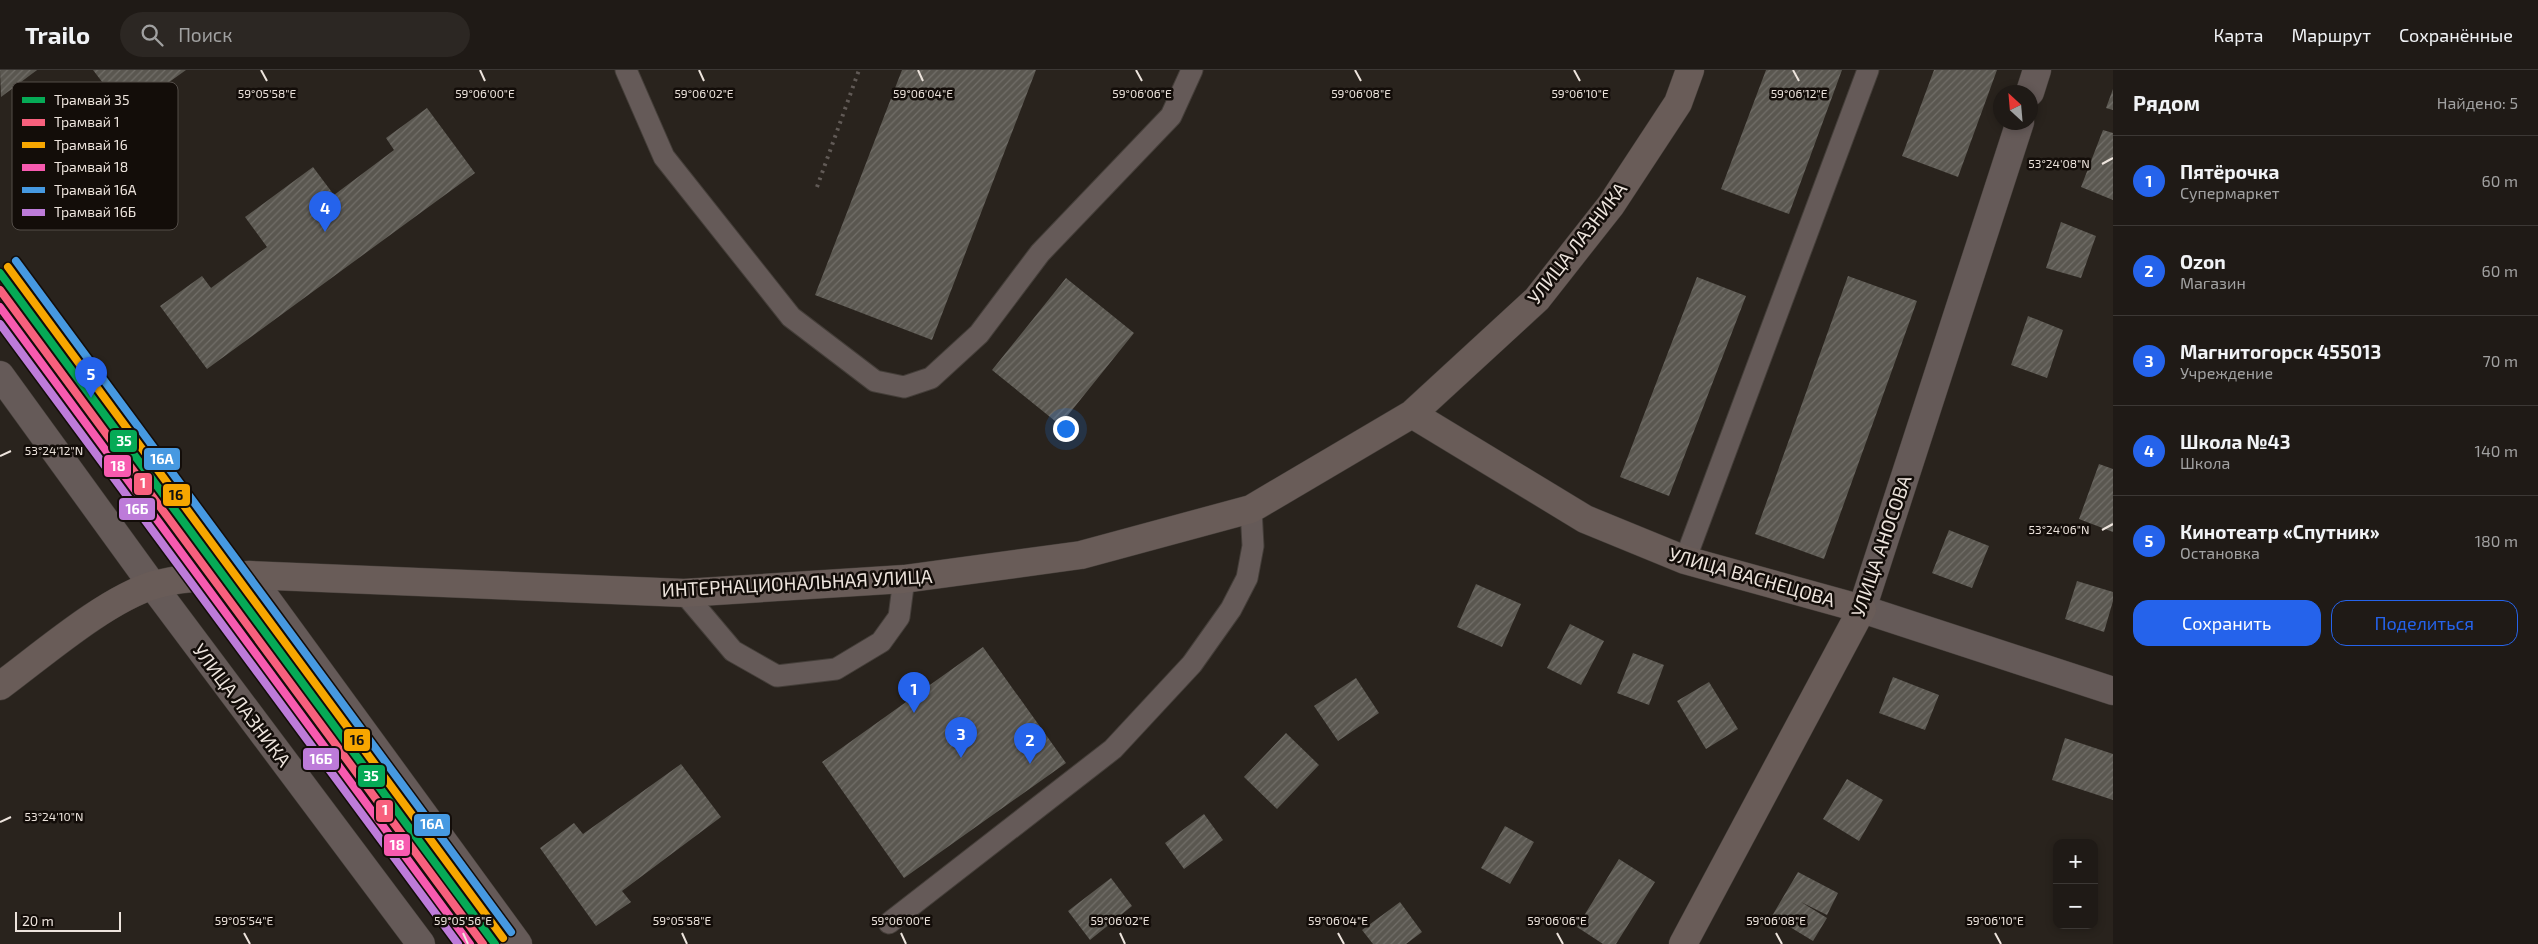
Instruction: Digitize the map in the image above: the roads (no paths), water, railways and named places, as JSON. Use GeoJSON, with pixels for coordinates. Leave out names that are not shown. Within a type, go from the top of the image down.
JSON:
{"type":"FeatureCollection","features":[{"type":"Feature","properties":{"kind":"street","name":"УЛИЦА ЛАЗНИКА"},"geometry":{"type":"LineString","coordinates":[[1412,414],[1537,299],[1616,197],[1678,103],[1690,70]]}},
{"type":"Feature","properties":{"kind":"street"},"geometry":{"type":"LineString","coordinates":[[2032,85],[2037,70]]}},
{"type":"Feature","properties":{"kind":"street","name":"УЛИЦА АНОСОВА"},"geometry":{"type":"LineString","coordinates":[[1683,944],[1862,609],[2017,130]]}},
{"type":"Feature","properties":{"kind":"street","name":"УЛИЦА ЛАЗНИКА"},"geometry":{"type":"LineString","coordinates":[[0,375],[153,586],[421,944]]}},
{"type":"Feature","properties":{"kind":"street","name":"ИНТЕРНАЦИОНАЛЬНАЯ УЛИЦА"},"geometry":{"type":"LineString","coordinates":[[0,686],[99,613],[153,586],[192,578],[249,575],[684,593],[904,579],[1081,555],[1251,509],[1412,414]]}},
{"type":"Feature","properties":{"kind":"street","name":"УЛИЦА ВАСНЕЦОВА"},"geometry":{"type":"LineString","coordinates":[[1412,414],[1585,519],[1685,560],[1862,609],[2113,691]]}},
{"type":"Feature","properties":{"kind":"street"},"geometry":{"type":"LineString","coordinates":[[249,575],[518,944]]}},
{"type":"Feature","properties":{"kind":"lane"},"geometry":{"type":"LineString","coordinates":[[626,70],[664,157],[790,317],[875,381],[904,387],[931,378],[979,334],[1040,253],[1172,116],[1192,70]]}},
{"type":"Feature","properties":{"kind":"lane"},"geometry":{"type":"LineString","coordinates":[[1685,560],[1868,70]]}},
{"type":"Feature","properties":{"kind":"lane"},"geometry":{"type":"LineString","coordinates":[[889,923],[1113,749],[1192,664],[1230,609],[1247,578],[1253,546],[1251,509]]}},
{"type":"Feature","properties":{"kind":"lane"},"geometry":{"type":"LineString","coordinates":[[684,593],[733,651],[777,676],[836,669],[881,642],[899,617],[904,579]]}},
{"type":"Feature","properties":{"kind":"railway"},"geometry":{"type":"LineString","coordinates":[[817,187],[859,70]]}},
{"type":"Feature","properties":{"kind":"tram line","name":"16А"},"geometry":{"type":"LineString","coordinates":[[16,261],[511,932]]}},
{"type":"Feature","properties":{"kind":"tram line","name":"16"},"geometry":{"type":"LineString","coordinates":[[8,267],[503,938]]}},
{"type":"Feature","properties":{"kind":"tram line","name":"35"},"geometry":{"type":"LineString","coordinates":[[0,273],[495,944]]}},
{"type":"Feature","properties":{"kind":"tram line","name":"1"},"geometry":{"type":"LineString","coordinates":[[0,290],[483,944]]}},
{"type":"Feature","properties":{"kind":"tram line","name":"18"},"geometry":{"type":"LineString","coordinates":[[0,307],[470,944]]}},
{"type":"Feature","properties":{"kind":"tram line","name":"16Б"},"geometry":{"type":"LineString","coordinates":[[0,324],[458,944]]}},
{"type":"Feature","properties":{"kind":"place","name":"Школа №43"},"geometry":{"type":"Point","coordinates":[325,232]}},
{"type":"Feature","properties":{"kind":"place","name":"Кинотеатр «Спутник»"},"geometry":{"type":"Point","coordinates":[91,398]}},
{"type":"Feature","properties":{"kind":"place","name":"Пятёрочка"},"geometry":{"type":"Point","coordinates":[914,713]}},
{"type":"Feature","properties":{"kind":"place","name":"Магнитогорск 455013"},"geometry":{"type":"Point","coordinates":[961,758]}},
{"type":"Feature","properties":{"kind":"place","name":"Ozon"},"geometry":{"type":"Point","coordinates":[1030,764]}}]}
